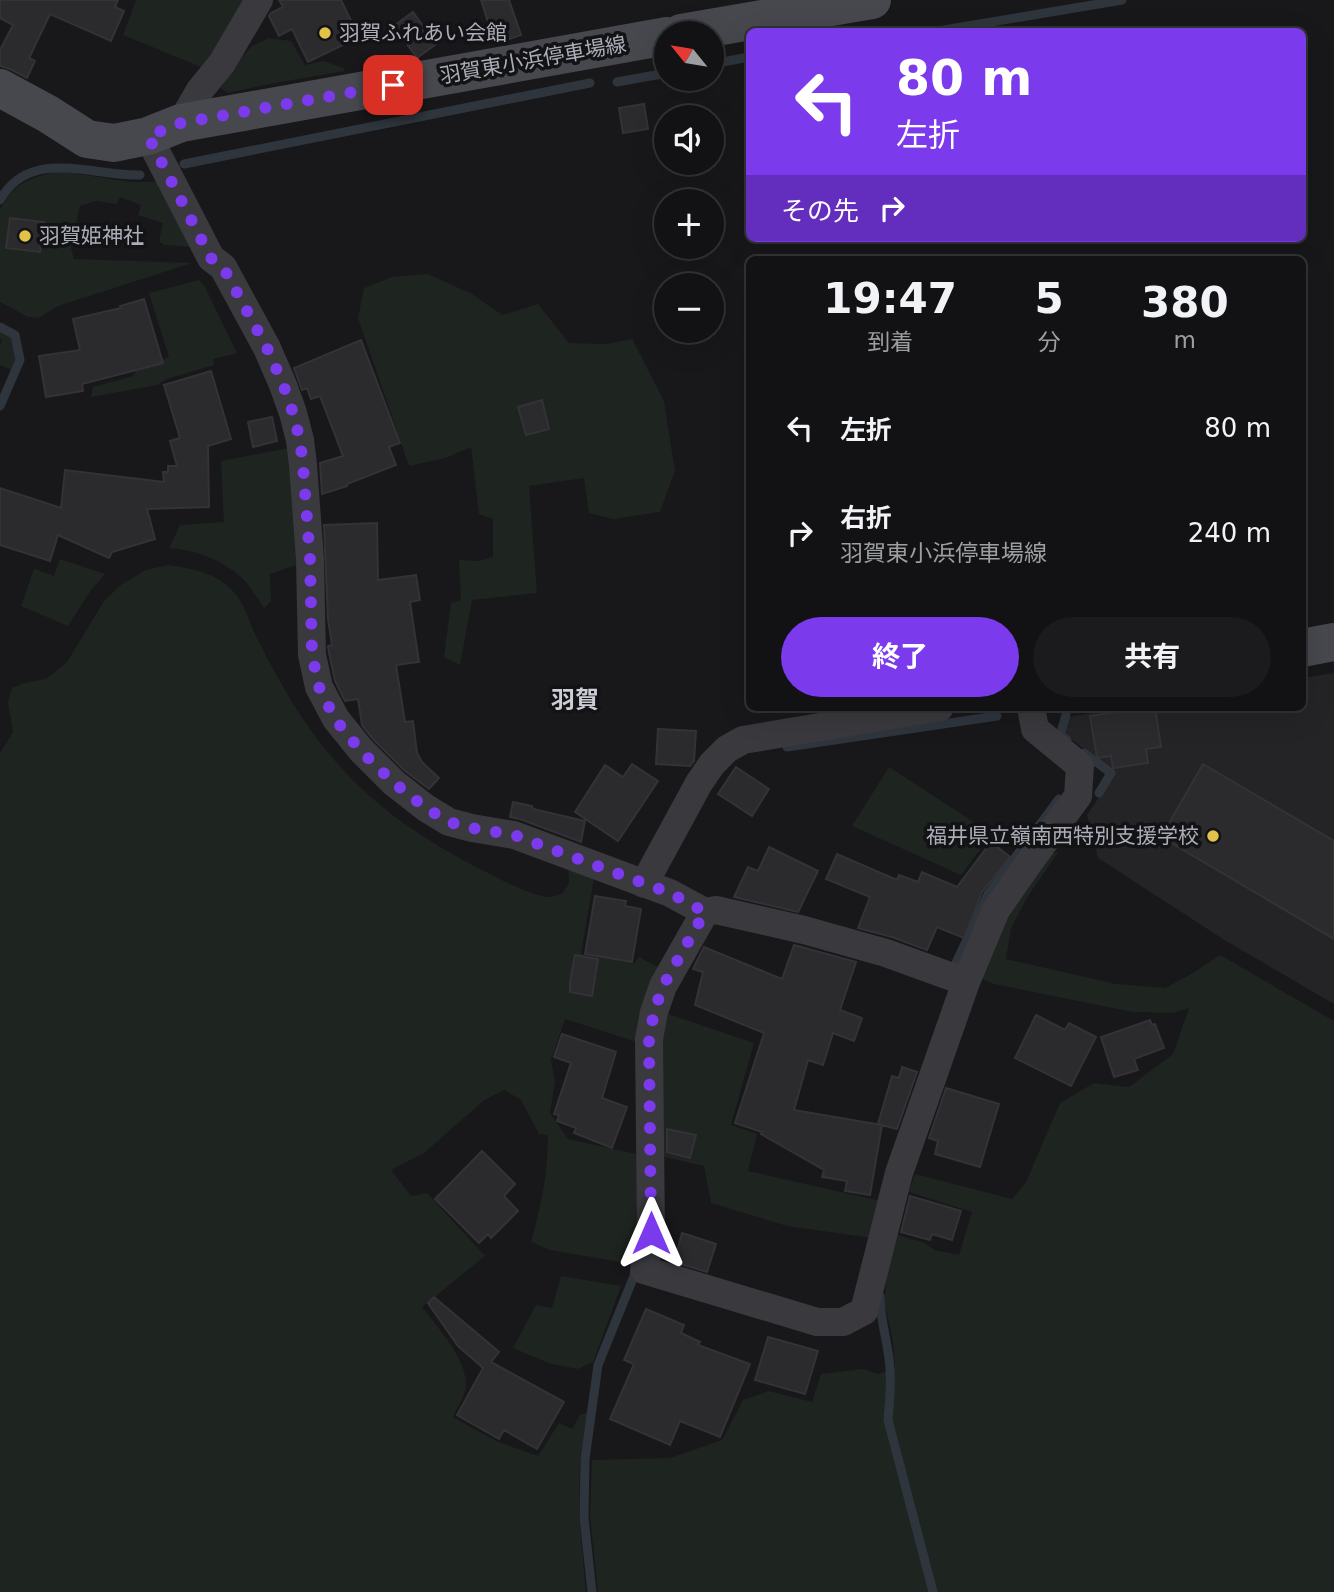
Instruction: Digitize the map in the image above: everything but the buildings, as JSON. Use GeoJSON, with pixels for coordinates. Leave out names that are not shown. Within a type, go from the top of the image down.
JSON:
{"type":"FeatureCollection","features":[{"type":"Feature","properties":{"kind":"main road"},"geometry":{"type":"LineString","coordinates":[[724,26],[872,0]]}},
{"type":"Feature","properties":{"kind":"main road","name":"羽賀東小浜停車場線"},"geometry":{"type":"LineString","coordinates":[[0,88],[87,139],[114,143],[164,130],[654,38]]}},
{"type":"Feature","properties":{"kind":"main road"},"geometry":{"type":"LineString","coordinates":[[1306,647],[1334,642]]}},
{"type":"Feature","properties":{"kind":"street"},"geometry":{"type":"LineString","coordinates":[[259,0],[222,63],[164,130],[211,258],[223,267],[267,348],[293,413],[303,465],[310,559],[312,655],[319,687],[335,719],[360,750],[394,783],[449,822],[514,835],[670,893],[705,912],[716,910],[804,930],[886,953],[966,982]]}},
{"type":"Feature","properties":{"kind":"street"},"geometry":{"type":"LineString","coordinates":[[644,884],[699,783],[727,749],[743,740],[916,711]]}},
{"type":"Feature","properties":{"kind":"street"},"geometry":{"type":"LineString","coordinates":[[705,912],[663,986],[649,1039],[651,1233],[644,1270],[817,1322],[842,1322],[864,1311],[899,1173],[966,982],[996,910],[1078,796],[1080,766],[1035,729],[1032,711]]}},
{"type":"Feature","properties":{"kind":"shaded area"},"geometry":{"type":"Polygon","coordinates":[[[136,0],[248,0],[206,69],[123,35],[136,0]]]}},
{"type":"Feature","properties":{"kind":"shaded area"},"geometry":{"type":"Polygon","coordinates":[[[269,38],[291,41],[305,65],[324,61],[345,71],[228,93],[220,88],[230,70],[252,46],[269,38]]]}},
{"type":"Feature","properties":{"kind":"shaded area"},"geometry":{"type":"Polygon","coordinates":[[[55,172],[130,182],[159,182],[191,247],[164,245],[159,241],[163,223],[138,215],[141,205],[120,197],[117,204],[96,201],[80,206],[71,248],[74,259],[192,263],[58,306],[38,318],[28,317],[0,302],[0,209],[21,184],[55,172]]]}},
{"type":"Feature","properties":{"kind":"shaded area"},"geometry":{"type":"Polygon","coordinates":[[[428,274],[472,294],[502,315],[538,304],[569,343],[607,344],[632,339],[664,401],[675,471],[660,512],[613,519],[589,513],[584,478],[529,486],[537,593],[472,600],[460,665],[444,657],[451,603],[461,600],[459,560],[478,561],[493,557],[493,519],[479,514],[471,447],[445,458],[409,466],[358,318],[364,288],[392,277],[428,274]]]}},
{"type":"Feature","properties":{"kind":"shaded area"},"geometry":{"type":"Polygon","coordinates":[[[199,280],[237,353],[213,359],[214,365],[167,379],[157,385],[91,397],[93,387],[133,376],[138,368],[169,357],[149,293],[199,280]]]}},
{"type":"Feature","properties":{"kind":"shaded area"},"geometry":{"type":"Polygon","coordinates":[[[0,330],[12,337],[17,360],[12,370],[0,365],[0,330]]]}},
{"type":"Feature","properties":{"kind":"shaded area"},"geometry":{"type":"Polygon","coordinates":[[[289,448],[302,563],[270,574],[271,601],[264,608],[244,580],[225,565],[198,553],[169,548],[180,525],[224,522],[221,461],[289,448]]]}},
{"type":"Feature","properties":{"kind":"shaded area"},"geometry":{"type":"Polygon","coordinates":[[[60,559],[105,574],[91,590],[68,626],[21,606],[34,569],[54,576],[60,559]]]}},
{"type":"Feature","properties":{"kind":"shaded area"},"geometry":{"type":"Polygon","coordinates":[[[168,565],[209,575],[231,589],[244,607],[258,640],[301,716],[348,775],[383,807],[442,848],[532,893],[548,897],[563,893],[569,883],[568,863],[595,872],[581,954],[634,964],[639,957],[660,968],[637,1042],[565,1019],[551,1060],[555,1081],[550,1113],[568,1139],[641,1155],[639,1237],[633,1264],[550,1250],[531,1242],[543,1189],[548,1135],[539,1134],[521,1100],[504,1090],[483,1101],[424,1153],[391,1170],[411,1196],[427,1193],[485,1256],[422,1307],[452,1346],[463,1369],[465,1391],[453,1417],[498,1442],[538,1456],[559,1423],[572,1429],[580,1415],[588,1412],[580,1459],[579,1515],[586,1592],[0,1592],[0,753],[13,732],[8,702],[12,688],[46,679],[67,662],[104,601],[122,584],[146,570],[168,565]]]}},
{"type":"Feature","properties":{"kind":"shaded area","name":"福井県立嶺南西特別支援学校"},"geometry":{"type":"Polygon","coordinates":[[[1334,673],[1334,1004],[1226,941],[1098,858],[1087,815],[1116,772],[1064,734],[1069,717],[1104,711],[1306,711],[1306,677],[1334,673]]]}},
{"type":"Feature","properties":{"kind":"shaded area"},"geometry":{"type":"Polygon","coordinates":[[[889,767],[992,834],[961,875],[852,826],[889,767]]]}},
{"type":"Feature","properties":{"kind":"shaded area"},"geometry":{"type":"Polygon","coordinates":[[[1059,851],[1028,896],[1011,928],[1006,959],[1116,984],[1165,988],[1220,955],[1334,1021],[1334,1592],[598,1592],[590,1517],[592,1460],[670,1458],[722,1440],[743,1400],[769,1391],[812,1402],[821,1374],[863,1369],[878,1374],[895,1368],[893,1341],[884,1301],[888,1269],[898,1235],[925,1243],[935,1250],[959,1255],[972,1212],[909,1192],[915,1174],[1012,1199],[1026,1182],[1060,1103],[1094,1083],[1129,1087],[1173,1054],[1189,1008],[1173,1013],[1133,1012],[994,984],[980,978],[1000,929],[1048,856],[1059,851]]]}},
{"type":"Feature","properties":{"kind":"shaded area"},"geometry":{"type":"Polygon","coordinates":[[[662,1012],[754,1043],[731,1125],[757,1134],[748,1171],[881,1201],[872,1238],[787,1226],[711,1203],[704,1166],[660,1156],[662,1012]]]}},
{"type":"Feature","properties":{"kind":"shaded area"},"geometry":{"type":"Polygon","coordinates":[[[561,1276],[621,1286],[593,1362],[578,1369],[551,1364],[513,1348],[536,1305],[552,1308],[561,1276]]]}},
{"type":"Feature","properties":{"kind":"waterway"},"geometry":{"type":"LineString","coordinates":[[956,28],[1122,0]]}},
{"type":"Feature","properties":{"kind":"waterway"},"geometry":{"type":"LineString","coordinates":[[724,62],[746,58]]}},
{"type":"Feature","properties":{"kind":"waterway"},"geometry":{"type":"LineString","coordinates":[[617,82],[654,75]]}},
{"type":"Feature","properties":{"kind":"waterway"},"geometry":{"type":"LineString","coordinates":[[184,164],[590,83]]}},
{"type":"Feature","properties":{"kind":"waterway"},"geometry":{"type":"LineString","coordinates":[[0,200],[13,184],[28,174],[46,169],[64,168],[140,175]]}},
{"type":"Feature","properties":{"kind":"waterway"},"geometry":{"type":"LineString","coordinates":[[0,327],[15,335],[20,360],[0,406]]}},
{"type":"Feature","properties":{"kind":"waterway"},"geometry":{"type":"LineString","coordinates":[[1066,715],[1060,735],[1067,740]]}},
{"type":"Feature","properties":{"kind":"waterway"},"geometry":{"type":"LineString","coordinates":[[787,747],[997,716]]}},
{"type":"Feature","properties":{"kind":"waterway"},"geometry":{"type":"LineString","coordinates":[[1084,753],[1111,773],[1099,793]]}},
{"type":"Feature","properties":{"kind":"waterway"},"geometry":{"type":"LineString","coordinates":[[956,963],[988,894],[1059,799]]}},
{"type":"Feature","properties":{"kind":"waterway"},"geometry":{"type":"LineString","coordinates":[[592,1592],[584,1518],[585,1459],[598,1365],[636,1266]]}},
{"type":"Feature","properties":{"kind":"waterway"},"geometry":{"type":"LineString","coordinates":[[880,1296],[890,1369],[888,1420],[933,1592]]}},
{"type":"Feature","properties":{"kind":"place","name":"羽賀ふれあい会館"},"geometry":{"type":"Point","coordinates":[325,33]}},
{"type":"Feature","properties":{"kind":"place","name":"羽賀姫神社"},"geometry":{"type":"Point","coordinates":[25,236]}},
{"type":"Feature","properties":{"kind":"place","name":"福井県立嶺南西特別支援学校"},"geometry":{"type":"Point","coordinates":[1213,836]}},
{"type":"Feature","properties":{"kind":"district","name":"羽賀"},"geometry":{"type":"Point","coordinates":[575,700]}},
{"type":"Feature","properties":{"kind":"route"},"geometry":{"type":"LineString","coordinates":[[393,85],[181,123],[148,136],[211,258],[223,267],[267,348],[293,413],[303,465],[310,559],[312,655],[319,687],[335,719],[360,750],[394,783],[449,822],[514,835],[670,893],[705,912],[663,986],[649,1039],[651,1233]]}}]}
